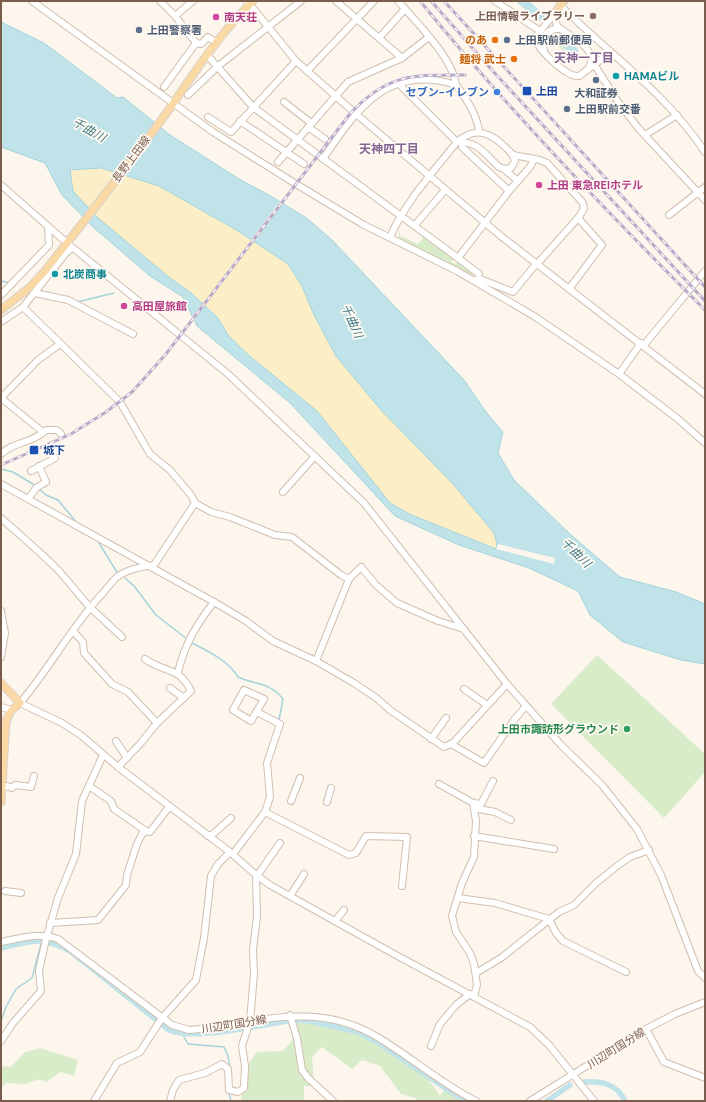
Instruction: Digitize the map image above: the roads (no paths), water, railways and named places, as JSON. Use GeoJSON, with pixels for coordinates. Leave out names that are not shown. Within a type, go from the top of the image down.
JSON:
{"type":"FeatureCollection","features":[{"type":"Feature","properties":{"kind":"main road","name":"長野上田線"},"geometry":{"type":"LineString","coordinates":[[1,310],[30,287],[69,244],[207,55],[250,2]]}},
{"type":"Feature","properties":{"kind":"main road"},"geometry":{"type":"LineString","coordinates":[[554,14],[560,2]]}},
{"type":"Feature","properties":{"kind":"main road"},"geometry":{"type":"LineString","coordinates":[[1,683],[20,703],[12,710],[6,721],[2,751],[3,788],[1,802]]}},
{"type":"Feature","properties":{"kind":"street"},"geometry":{"type":"LineString","coordinates":[[32,1],[213,132],[364,225],[473,280],[512,302],[619,374],[678,419],[705,443]]}},
{"type":"Feature","properties":{"kind":"street"},"geometry":{"type":"LineString","coordinates":[[175,16],[193,1]]}},
{"type":"Feature","properties":{"kind":"street"},"geometry":{"type":"LineString","coordinates":[[188,95],[217,67],[301,1]]}},
{"type":"Feature","properties":{"kind":"street"},"geometry":{"type":"LineString","coordinates":[[336,1],[402,58]]}},
{"type":"Feature","properties":{"kind":"street"},"geometry":{"type":"LineString","coordinates":[[307,71],[374,1]]}},
{"type":"Feature","properties":{"kind":"street"},"geometry":{"type":"LineString","coordinates":[[398,1],[446,60],[456,85],[468,101],[478,126],[475,144]]}},
{"type":"Feature","properties":{"kind":"street"},"geometry":{"type":"LineString","coordinates":[[495,1],[540,31]]}},
{"type":"Feature","properties":{"kind":"street"},"geometry":{"type":"LineString","coordinates":[[162,2],[196,43],[201,44],[208,37],[217,42]]}},
{"type":"Feature","properties":{"kind":"street"},"geometry":{"type":"LineString","coordinates":[[250,2],[296,61],[356,114],[484,223],[705,394]]}},
{"type":"Feature","properties":{"kind":"street"},"geometry":{"type":"LineString","coordinates":[[560,2],[611,52],[649,85],[692,132],[705,152]]}},
{"type":"Feature","properties":{"kind":"street"},"geometry":{"type":"LineString","coordinates":[[379,38],[405,9]]}},
{"type":"Feature","properties":{"kind":"street"},"geometry":{"type":"LineString","coordinates":[[554,14],[537,35],[537,42],[545,54],[571,76],[579,76],[611,52]]}},
{"type":"Feature","properties":{"kind":"street"},"geometry":{"type":"LineString","coordinates":[[554,14],[555,24]]}},
{"type":"Feature","properties":{"kind":"street"},"geometry":{"type":"LineString","coordinates":[[547,23],[552,22],[560,29],[578,40],[590,54],[597,58],[605,57]]}},
{"type":"Feature","properties":{"kind":"street"},"geometry":{"type":"LineString","coordinates":[[545,54],[542,45],[544,36],[551,30],[560,29]]}},
{"type":"Feature","properties":{"kind":"street"},"geometry":{"type":"LineString","coordinates":[[278,162],[348,82],[402,58],[429,38]]}},
{"type":"Feature","properties":{"kind":"street"},"geometry":{"type":"LineString","coordinates":[[164,87],[196,43]]}},
{"type":"Feature","properties":{"kind":"street"},"geometry":{"type":"LineString","coordinates":[[588,69],[592,60],[590,54]]}},
{"type":"Feature","properties":{"kind":"street"},"geometry":{"type":"LineString","coordinates":[[207,55],[253,107],[415,225],[479,274]]}},
{"type":"Feature","properties":{"kind":"street"},"geometry":{"type":"LineString","coordinates":[[208,117],[231,132],[296,61]]}},
{"type":"Feature","properties":{"kind":"street"},"geometry":{"type":"LineString","coordinates":[[594,64],[618,102],[645,136],[705,200]]}},
{"type":"Feature","properties":{"kind":"street"},"geometry":{"type":"LineString","coordinates":[[323,159],[356,114],[375,96],[399,84],[411,81],[431,80],[456,85]]}},
{"type":"Feature","properties":{"kind":"street"},"geometry":{"type":"LineString","coordinates":[[399,84],[457,142],[470,142],[475,144],[499,167],[504,169],[518,181]]}},
{"type":"Feature","properties":{"kind":"street"},"geometry":{"type":"LineString","coordinates":[[284,102],[325,139]]}},
{"type":"Feature","properties":{"kind":"street"},"geometry":{"type":"LineString","coordinates":[[645,136],[677,115]]}},
{"type":"Feature","properties":{"kind":"street"},"geometry":{"type":"LineString","coordinates":[[240,121],[304,164]]}},
{"type":"Feature","properties":{"kind":"street"},"geometry":{"type":"LineString","coordinates":[[390,237],[401,215],[429,176],[457,142],[466,135],[477,132],[494,137],[513,155],[544,161],[581,200],[584,209],[578,218],[513,292],[480,279],[473,280]]}},
{"type":"Feature","properties":{"kind":"street"},"geometry":{"type":"LineString","coordinates":[[462,147],[509,191]]}},
{"type":"Feature","properties":{"kind":"street"},"geometry":{"type":"LineString","coordinates":[[504,169],[511,168],[514,164],[513,155]]}},
{"type":"Feature","properties":{"kind":"street"},"geometry":{"type":"LineString","coordinates":[[480,164],[488,156]]}},
{"type":"Feature","properties":{"kind":"street"},"geometry":{"type":"LineString","coordinates":[[458,258],[509,191],[530,167],[534,159]]}},
{"type":"Feature","properties":{"kind":"street"},"geometry":{"type":"LineString","coordinates":[[1,185],[69,244],[228,374],[364,503],[507,684],[616,801],[637,829],[661,875],[696,967],[700,974],[705,978]]}},
{"type":"Feature","properties":{"kind":"street"},"geometry":{"type":"LineString","coordinates":[[669,215],[705,187]]}},
{"type":"Feature","properties":{"kind":"street"},"geometry":{"type":"LineString","coordinates":[[415,225],[445,190]]}},
{"type":"Feature","properties":{"kind":"street"},"geometry":{"type":"LineString","coordinates":[[569,288],[602,245],[578,218]]}},
{"type":"Feature","properties":{"kind":"street"},"geometry":{"type":"LineString","coordinates":[[1,294],[49,245],[48,226]]}},
{"type":"Feature","properties":{"kind":"street"},"geometry":{"type":"LineString","coordinates":[[1,322],[23,307],[66,253],[69,244]]}},
{"type":"Feature","properties":{"kind":"street"},"geometry":{"type":"LineString","coordinates":[[619,374],[642,344],[705,271]]}},
{"type":"Feature","properties":{"kind":"street"},"geometry":{"type":"LineString","coordinates":[[1,284],[7,289]]}},
{"type":"Feature","properties":{"kind":"street"},"geometry":{"type":"LineString","coordinates":[[35,293],[68,300],[133,334]]}},
{"type":"Feature","properties":{"kind":"street"},"geometry":{"type":"LineString","coordinates":[[23,307],[60,344],[97,377],[120,402],[150,454],[170,470],[191,495],[195,503],[211,512],[236,519],[275,535],[292,537],[341,575],[349,579]]}},
{"type":"Feature","properties":{"kind":"street"},"geometry":{"type":"LineString","coordinates":[[43,432],[1,398],[38,360],[60,344]]}},
{"type":"Feature","properties":{"kind":"street"},"geometry":{"type":"LineString","coordinates":[[1,454],[46,430],[57,430],[61,434]]}},
{"type":"Feature","properties":{"kind":"street"},"geometry":{"type":"LineString","coordinates":[[284,492],[315,456]]}},
{"type":"Feature","properties":{"kind":"street"},"geometry":{"type":"LineString","coordinates":[[31,471],[55,458]]}},
{"type":"Feature","properties":{"kind":"street"},"geometry":{"type":"LineString","coordinates":[[29,498],[36,488],[46,482],[39,466]]}},
{"type":"Feature","properties":{"kind":"street"},"geometry":{"type":"LineString","coordinates":[[1,484],[29,498],[214,602],[246,621],[273,641],[316,661],[375,697],[390,710],[444,747],[451,744],[507,684]]}},
{"type":"Feature","properties":{"kind":"street"},"geometry":{"type":"LineString","coordinates":[[195,503],[154,565],[139,567],[118,577],[89,608],[68,636],[40,679],[20,703],[62,723],[82,736],[103,755],[169,807],[232,853],[256,875],[290,896],[418,968],[472,995],[530,1027],[573,1074],[594,1101]]}},
{"type":"Feature","properties":{"kind":"street"},"geometry":{"type":"LineString","coordinates":[[1,518],[57,569],[76,590],[89,608],[122,637]]}},
{"type":"Feature","properties":{"kind":"street"},"geometry":{"type":"LineString","coordinates":[[316,661],[349,579],[361,567],[376,585],[397,603],[438,621],[464,629]]}},
{"type":"Feature","properties":{"kind":"street"},"geometry":{"type":"LineString","coordinates":[[178,672],[182,655],[196,626],[214,602]]}},
{"type":"Feature","properties":{"kind":"street"},"geometry":{"type":"LineString","coordinates":[[1,611],[5,633],[1,657]]}},
{"type":"Feature","properties":{"kind":"street"},"geometry":{"type":"LineString","coordinates":[[73,631],[83,642],[84,653],[107,679],[112,684],[128,692],[156,723]]}},
{"type":"Feature","properties":{"kind":"street"},"geometry":{"type":"LineString","coordinates":[[118,767],[156,723],[191,691],[188,684],[178,672],[150,663],[145,659]]}},
{"type":"Feature","properties":{"kind":"street"},"geometry":{"type":"LineString","coordinates":[[170,688],[184,698]]}},
{"type":"Feature","properties":{"kind":"street"},"geometry":{"type":"LineString","coordinates":[[464,689],[488,704]]}},
{"type":"Feature","properties":{"kind":"street"},"geometry":{"type":"LineString","coordinates":[[244,690],[264,699],[257,712],[251,721],[233,710],[244,690]]}},
{"type":"Feature","properties":{"kind":"street"},"geometry":{"type":"LineString","coordinates":[[451,744],[484,763],[514,720],[526,706]]}},
{"type":"Feature","properties":{"kind":"street"},"geometry":{"type":"LineString","coordinates":[[1,707],[12,710]]}},
{"type":"Feature","properties":{"kind":"street"},"geometry":{"type":"LineString","coordinates":[[94,1101],[117,1063],[140,1052],[162,1018],[198,977],[211,876],[218,864],[232,853],[265,812],[270,797],[267,763],[280,724],[257,712]]}},
{"type":"Feature","properties":{"kind":"street"},"geometry":{"type":"LineString","coordinates":[[432,739],[446,718]]}},
{"type":"Feature","properties":{"kind":"street"},"geometry":{"type":"LineString","coordinates":[[116,741],[127,758]]}},
{"type":"Feature","properties":{"kind":"street"},"geometry":{"type":"LineString","coordinates":[[1,1042],[12,1023],[41,991],[39,971],[50,923],[67,874],[74,862],[82,801],[103,755]]}},
{"type":"Feature","properties":{"kind":"street"},"geometry":{"type":"LineString","coordinates":[[3,788],[7,786],[12,788],[16,785],[31,787],[34,776]]}},
{"type":"Feature","properties":{"kind":"street"},"geometry":{"type":"LineString","coordinates":[[291,801],[300,778]]}},
{"type":"Feature","properties":{"kind":"street"},"geometry":{"type":"LineString","coordinates":[[474,805],[481,804],[493,781]]}},
{"type":"Feature","properties":{"kind":"street"},"geometry":{"type":"LineString","coordinates":[[439,784],[474,805],[495,812],[511,820]]}},
{"type":"Feature","properties":{"kind":"street"},"geometry":{"type":"LineString","coordinates":[[89,786],[111,801],[114,809],[146,831]]}},
{"type":"Feature","properties":{"kind":"street"},"geometry":{"type":"LineString","coordinates":[[327,802],[331,788]]}},
{"type":"Feature","properties":{"kind":"street"},"geometry":{"type":"LineString","coordinates":[[431,1046],[440,1024],[456,1005],[472,995],[477,985],[476,973],[470,952],[461,940],[452,922],[452,916],[462,883],[474,857],[476,821],[474,805]]}},
{"type":"Feature","properties":{"kind":"street"},"geometry":{"type":"LineString","coordinates":[[50,923],[98,920],[126,885],[127,875],[137,844],[142,834],[146,831],[150,832],[169,807]]}},
{"type":"Feature","properties":{"kind":"street"},"geometry":{"type":"LineString","coordinates":[[265,812],[349,855],[356,853],[366,836],[407,837],[402,886]]}},
{"type":"Feature","properties":{"kind":"street"},"geometry":{"type":"LineString","coordinates":[[208,836],[213,834],[231,818]]}},
{"type":"Feature","properties":{"kind":"street"},"geometry":{"type":"LineString","coordinates":[[474,836],[554,849]]}},
{"type":"Feature","properties":{"kind":"street"},"geometry":{"type":"LineString","coordinates":[[170,1101],[173,1090],[179,1080],[205,1073],[222,1064],[228,1069],[229,1090],[238,1092],[244,1088],[245,1066],[242,1046],[248,1025],[254,974],[253,950],[257,916],[256,875],[280,844]]}},
{"type":"Feature","properties":{"kind":"street"},"geometry":{"type":"LineString","coordinates":[[476,973],[501,958],[549,919],[574,906],[596,883],[624,862],[649,850]]}},
{"type":"Feature","properties":{"kind":"street"},"geometry":{"type":"LineString","coordinates":[[290,896],[304,874]]}},
{"type":"Feature","properties":{"kind":"street"},"geometry":{"type":"LineString","coordinates":[[5,892],[21,893]]}},
{"type":"Feature","properties":{"kind":"street"},"geometry":{"type":"LineString","coordinates":[[458,898],[495,903],[549,919],[556,933],[563,941],[626,972]]}},
{"type":"Feature","properties":{"kind":"street"},"geometry":{"type":"LineString","coordinates":[[335,921],[344,910]]}},
{"type":"Feature","properties":{"kind":"street"},"geometry":{"type":"LineString","coordinates":[[1,942],[30,936],[46,939]]}},
{"type":"Feature","properties":{"kind":"street","name":"川辺町国分線"},"geometry":{"type":"LineString","coordinates":[[46,939],[68,945],[172,1025],[189,1030],[248,1025],[290,1015],[312,1016],[350,1024],[369,1032],[476,1101]]}},
{"type":"Feature","properties":{"kind":"street","name":"川辺町国分線"},"geometry":{"type":"LineString","coordinates":[[530,1101],[646,1029],[675,1014],[705,1002]]}},
{"type":"Feature","properties":{"kind":"street"},"geometry":{"type":"LineString","coordinates":[[290,1015],[297,1038],[302,1070],[308,1078],[333,1101]]}},
{"type":"Feature","properties":{"kind":"street"},"geometry":{"type":"LineString","coordinates":[[646,1029],[664,1062],[705,1078]]}},
{"type":"Feature","properties":{"kind":"water","name":"千曲川"},"geometry":{"type":"Polygon","coordinates":[[[1,22],[44,43],[117,98],[123,97],[170,135],[239,179],[269,195],[308,219],[332,240],[464,380],[486,412],[503,432],[498,453],[514,480],[571,535],[620,577],[676,592],[705,604],[705,664],[681,660],[623,642],[590,615],[578,591],[529,568],[459,545],[395,516],[290,403],[197,326],[183,297],[150,276],[93,227],[62,195],[45,163],[1,147],[1,22]],[[101,168],[70,170],[73,191],[97,217],[170,278],[190,292],[218,318],[228,335],[246,353],[317,411],[390,503],[409,514],[496,549],[497,544],[494,533],[453,484],[381,410],[336,356],[314,315],[302,286],[288,264],[238,231],[159,186],[101,168]]]}},
{"type":"Feature","properties":{"kind":"waterway"},"geometry":{"type":"LineString","coordinates":[[522,1],[540,16]]}},
{"type":"Feature","properties":{"kind":"waterway"},"geometry":{"type":"LineString","coordinates":[[559,37],[574,51]]}},
{"type":"Feature","properties":{"kind":"waterway"},"geometry":{"type":"LineString","coordinates":[[2,281],[9,283]]}},
{"type":"Feature","properties":{"kind":"waterway"},"geometry":{"type":"LineString","coordinates":[[77,302],[114,293]]}},
{"type":"Feature","properties":{"kind":"waterway"},"geometry":{"type":"LineString","coordinates":[[1,469],[13,472],[36,486]]}},
{"type":"Feature","properties":{"kind":"waterway"},"geometry":{"type":"LineString","coordinates":[[39,489],[46,495],[58,500],[77,523],[95,533]]}},
{"type":"Feature","properties":{"kind":"waterway"},"geometry":{"type":"LineString","coordinates":[[99,543],[118,574]]}},
{"type":"Feature","properties":{"kind":"waterway"},"geometry":{"type":"LineString","coordinates":[[125,578],[134,586],[156,615],[187,639]]}},
{"type":"Feature","properties":{"kind":"waterway"},"geometry":{"type":"LineString","coordinates":[[190,642],[210,652],[223,661],[238,677],[268,687],[278,694],[283,699],[279,720]]}},
{"type":"Feature","properties":{"kind":"waterway"},"geometry":{"type":"LineString","coordinates":[[1,1021],[6,1007],[16,989],[32,978],[42,940]]}},
{"type":"Feature","properties":{"kind":"waterway"},"geometry":{"type":"LineString","coordinates":[[1,948],[29,942],[43,941],[70,951],[169,1030],[180,1033],[210,1033],[244,1029],[288,1021]]}},
{"type":"Feature","properties":{"kind":"waterway"},"geometry":{"type":"LineString","coordinates":[[295,1020],[310,1021],[358,1032],[377,1042],[465,1101]]}},
{"type":"Feature","properties":{"kind":"waterway"},"geometry":{"type":"LineString","coordinates":[[183,1035],[188,1044],[224,1047],[228,1056],[230,1068]]}},
{"type":"Feature","properties":{"kind":"waterway"},"geometry":{"type":"LineString","coordinates":[[584,1082],[603,1083],[613,1087],[622,1095],[625,1101]]}},
{"type":"Feature","properties":{"kind":"waterway"},"geometry":{"type":"LineString","coordinates":[[547,1101],[570,1085]]}},
{"type":"Feature","properties":{"kind":"waterway"},"geometry":{"type":"LineString","coordinates":[[229,1093],[231,1101]]}},
{"type":"Feature","properties":{"kind":"railway"},"geometry":{"type":"LineString","coordinates":[[420,1],[523,121],[631,235],[705,310]]}},
{"type":"Feature","properties":{"kind":"railway"},"geometry":{"type":"LineString","coordinates":[[431,1],[491,69],[705,301]]}},
{"type":"Feature","properties":{"kind":"railway"},"geometry":{"type":"LineString","coordinates":[[444,1],[705,287]]}},
{"type":"Feature","properties":{"kind":"railway"},"geometry":{"type":"LineString","coordinates":[[1,465],[71,434],[106,412],[132,392],[166,354],[349,115],[363,101],[376,91],[402,79],[430,75],[465,75]]}},
{"type":"Feature","properties":{"kind":"place","name":"上田情報ライブラリー"},"geometry":{"type":"Point","coordinates":[593,16]}},
{"type":"Feature","properties":{"kind":"place","name":"南天荘"},"geometry":{"type":"Point","coordinates":[216,17]}},
{"type":"Feature","properties":{"kind":"place","name":"上田警察署"},"geometry":{"type":"Point","coordinates":[139,30]}},
{"type":"Feature","properties":{"kind":"place","name":"のあ"},"geometry":{"type":"Point","coordinates":[495,40]}},
{"type":"Feature","properties":{"kind":"place","name":"上田駅前郵便局"},"geometry":{"type":"Point","coordinates":[507,40]}},
{"type":"Feature","properties":{"kind":"place","name":"麺将 武士"},"geometry":{"type":"Point","coordinates":[514,59]}},
{"type":"Feature","properties":{"kind":"place","name":"HAMAビル"},"geometry":{"type":"Point","coordinates":[616,76]}},
{"type":"Feature","properties":{"kind":"place","name":"大和証券"},"geometry":{"type":"Point","coordinates":[596,80]}},
{"type":"Feature","properties":{"kind":"place","name":"上田"},"geometry":{"type":"Point","coordinates":[527,91]}},
{"type":"Feature","properties":{"kind":"place","name":"セブン-イレブン"},"geometry":{"type":"Point","coordinates":[497,92]}},
{"type":"Feature","properties":{"kind":"place","name":"上田駅前交番"},"geometry":{"type":"Point","coordinates":[567,109]}},
{"type":"Feature","properties":{"kind":"place","name":"上田 東急REIホテル"},"geometry":{"type":"Point","coordinates":[539,185]}},
{"type":"Feature","properties":{"kind":"place","name":"北炭商事"},"geometry":{"type":"Point","coordinates":[55,274]}},
{"type":"Feature","properties":{"kind":"place","name":"高田屋旅館"},"geometry":{"type":"Point","coordinates":[124,306]}},
{"type":"Feature","properties":{"kind":"place","name":"城下"},"geometry":{"type":"Point","coordinates":[34,450]}},
{"type":"Feature","properties":{"kind":"place","name":"上田市諏訪形グラウンド"},"geometry":{"type":"Point","coordinates":[627,729]}},
{"type":"Feature","properties":{"kind":"district","name":"天神一丁目"},"geometry":{"type":"Point","coordinates":[584,58]}},
{"type":"Feature","properties":{"kind":"district","name":"天神四丁目"},"geometry":{"type":"Point","coordinates":[389,149]}}]}
